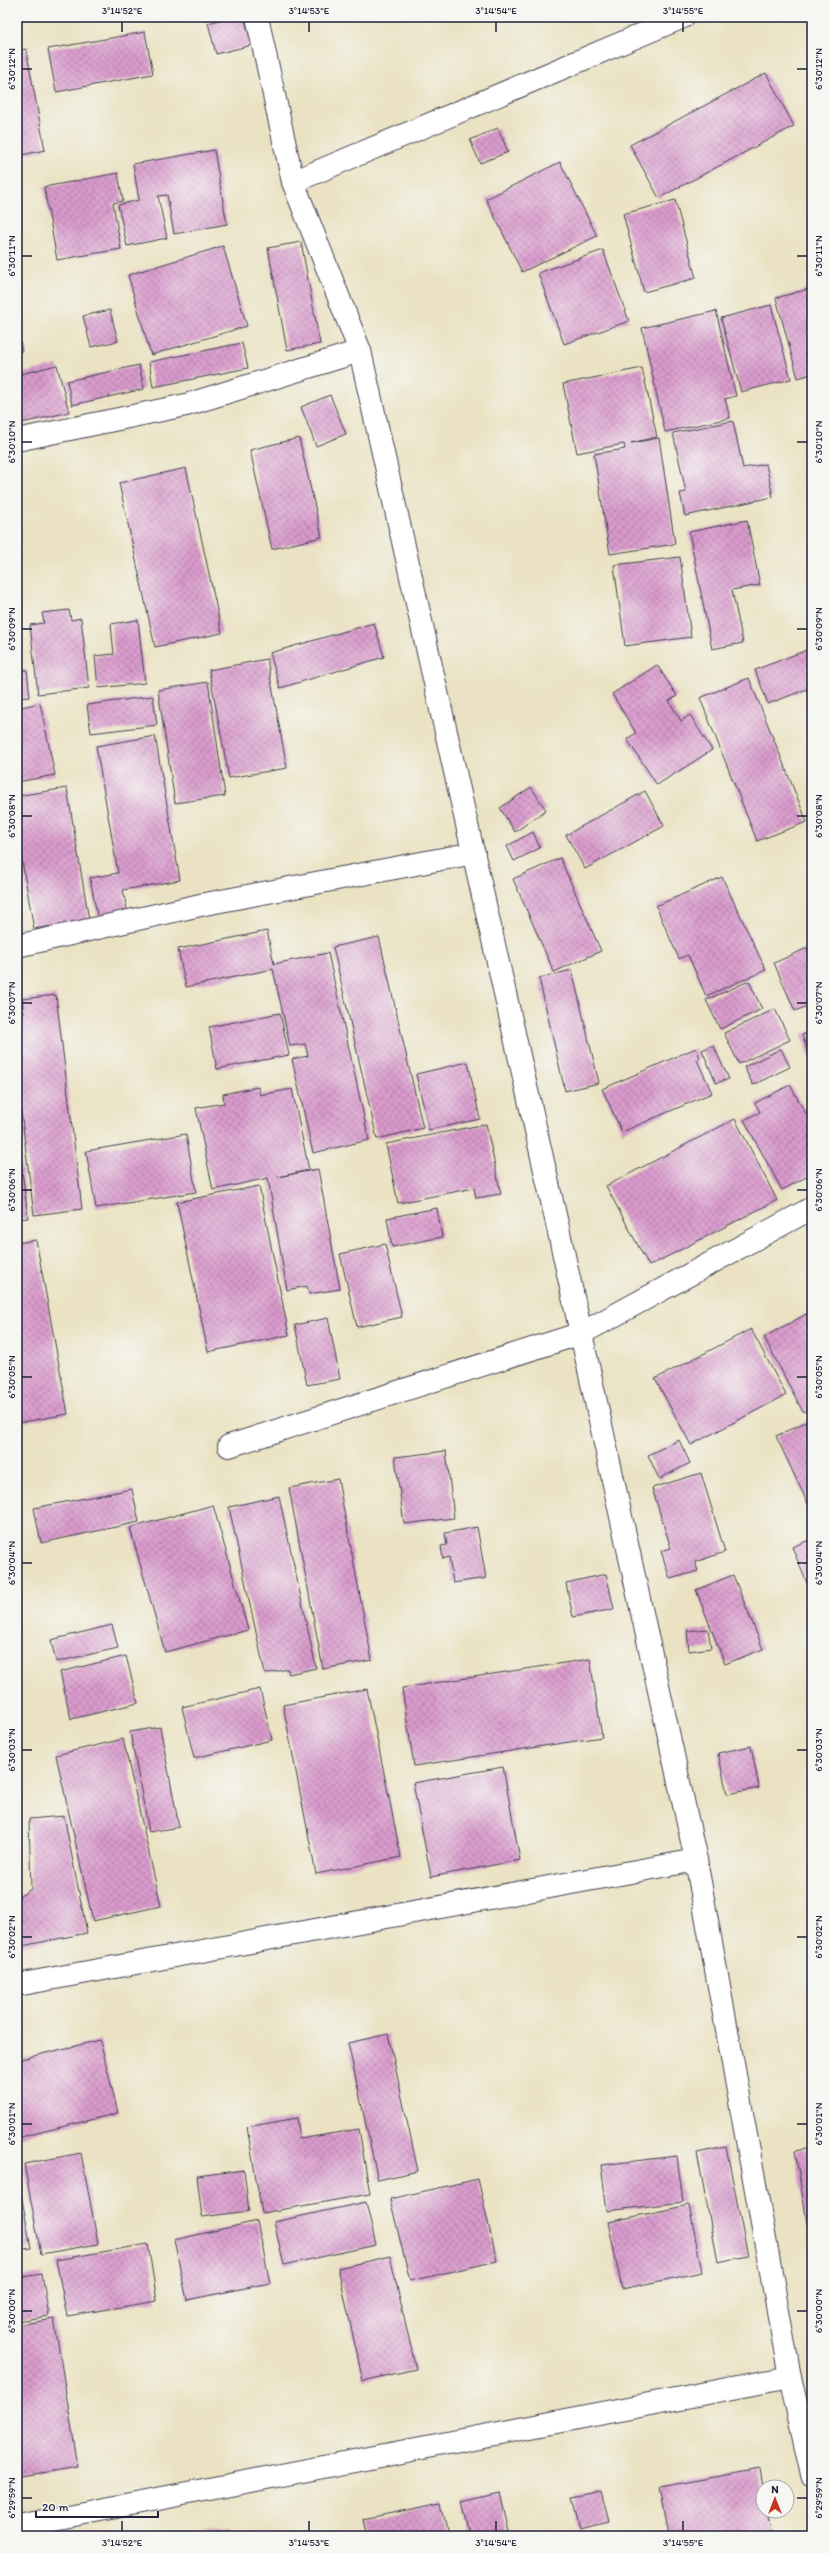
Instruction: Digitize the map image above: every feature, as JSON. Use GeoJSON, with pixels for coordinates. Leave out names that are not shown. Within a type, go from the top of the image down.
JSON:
{"type":"FeatureCollection","features":[{"type":"Feature","properties":{"kind":"street"},"geometry":{"type":"LineString","coordinates":[[257,17],[293,182],[360,351],[474,853],[582,1334],[696,1860],[790,2377],[812,2475]]}},
{"type":"Feature","properties":{"kind":"street"},"geometry":{"type":"LineString","coordinates":[[293,182],[683,17]]}},
{"type":"Feature","properties":{"kind":"street"},"geometry":{"type":"LineString","coordinates":[[17,440],[186,405],[360,351]]}},
{"type":"Feature","properties":{"kind":"street"},"geometry":{"type":"LineString","coordinates":[[17,946],[204,904],[474,853]]}},
{"type":"Feature","properties":{"kind":"street"},"geometry":{"type":"LineString","coordinates":[[229,1446],[582,1334],[812,1208]]}},
{"type":"Feature","properties":{"kind":"street"},"geometry":{"type":"LineString","coordinates":[[17,1985],[696,1860]]}},
{"type":"Feature","properties":{"kind":"street"},"geometry":{"type":"LineString","coordinates":[[17,2526],[790,2377]]}},
{"type":"Feature","properties":{"kind":"building"},"geometry":{"type":"Polygon","coordinates":[[[230,17],[244,17],[252,45],[216,54],[208,23],[230,17]]]}},
{"type":"Feature","properties":{"kind":"building"},"geometry":{"type":"Polygon","coordinates":[[[145,32],[153,74],[56,92],[48,49],[145,32]]]}},
{"type":"Feature","properties":{"kind":"building"},"geometry":{"type":"Polygon","coordinates":[[[26,49],[45,150],[17,156],[17,51],[26,49]]]}},
{"type":"Feature","properties":{"kind":"building"},"geometry":{"type":"Polygon","coordinates":[[[766,73],[794,126],[659,198],[630,145],[766,73]]]}},
{"type":"Feature","properties":{"kind":"building"},"geometry":{"type":"Polygon","coordinates":[[[498,128],[508,152],[480,163],[470,140],[498,128]]]}},
{"type":"Feature","properties":{"kind":"building"},"geometry":{"type":"Polygon","coordinates":[[[214,150],[227,224],[174,234],[167,195],[158,196],[167,238],[127,246],[118,205],[139,200],[133,164],[214,150]]]}},
{"type":"Feature","properties":{"kind":"building"},"geometry":{"type":"Polygon","coordinates":[[[560,162],[597,236],[522,272],[486,199],[560,162]]]}},
{"type":"Feature","properties":{"kind":"building"},"geometry":{"type":"Polygon","coordinates":[[[118,173],[123,201],[113,203],[121,249],[57,260],[44,187],[118,173]]]}},
{"type":"Feature","properties":{"kind":"building"},"geometry":{"type":"Polygon","coordinates":[[[675,200],[696,278],[644,292],[623,214],[675,200]]]}},
{"type":"Feature","properties":{"kind":"building"},"geometry":{"type":"Polygon","coordinates":[[[301,242],[320,344],[287,350],[268,248],[301,242]]]}},
{"type":"Feature","properties":{"kind":"building"},"geometry":{"type":"Polygon","coordinates":[[[223,246],[247,326],[151,355],[128,275],[223,246]]]}},
{"type":"Feature","properties":{"kind":"building"},"geometry":{"type":"Polygon","coordinates":[[[603,250],[629,321],[564,344],[538,273],[603,250]]]}},
{"type":"Feature","properties":{"kind":"building"},"geometry":{"type":"Polygon","coordinates":[[[812,288],[812,374],[798,378],[776,298],[812,288]]]}},
{"type":"Feature","properties":{"kind":"building"},"geometry":{"type":"Polygon","coordinates":[[[771,305],[791,379],[741,392],[721,318],[771,305]]]}},
{"type":"Feature","properties":{"kind":"building"},"geometry":{"type":"Polygon","coordinates":[[[110,310],[118,341],[91,347],[83,316],[110,310]]]}},
{"type":"Feature","properties":{"kind":"building"},"geometry":{"type":"Polygon","coordinates":[[[716,311],[736,396],[725,399],[730,418],[665,432],[642,328],[716,311]]]}},
{"type":"Feature","properties":{"kind":"building"},"geometry":{"type":"Polygon","coordinates":[[[17,324],[22,351],[17,352],[17,324]]]}},
{"type":"Feature","properties":{"kind":"building"},"geometry":{"type":"Polygon","coordinates":[[[242,343],[248,368],[153,387],[149,362],[242,343]]]}},
{"type":"Feature","properties":{"kind":"building"},"geometry":{"type":"Polygon","coordinates":[[[57,365],[69,412],[17,424],[17,375],[57,365]]]}},
{"type":"Feature","properties":{"kind":"building"},"geometry":{"type":"Polygon","coordinates":[[[139,365],[144,389],[72,405],[67,381],[139,365]]]}},
{"type":"Feature","properties":{"kind":"building"},"geometry":{"type":"Polygon","coordinates":[[[642,368],[657,437],[631,443],[659,438],[675,544],[610,554],[594,454],[625,449],[624,444],[577,453],[563,384],[642,368]]]}},
{"type":"Feature","properties":{"kind":"building"},"geometry":{"type":"Polygon","coordinates":[[[330,395],[346,434],[316,446],[301,407],[330,395]]]}},
{"type":"Feature","properties":{"kind":"building"},"geometry":{"type":"Polygon","coordinates":[[[733,421],[743,468],[766,464],[773,497],[685,516],[680,493],[686,492],[673,433],[733,421]]]}},
{"type":"Feature","properties":{"kind":"building"},"geometry":{"type":"Polygon","coordinates":[[[299,438],[322,537],[272,549],[250,450],[299,438]]]}},
{"type":"Feature","properties":{"kind":"building"},"geometry":{"type":"Polygon","coordinates":[[[186,468],[222,633],[155,647],[119,483],[186,468]]]}},
{"type":"Feature","properties":{"kind":"building"},"geometry":{"type":"Polygon","coordinates":[[[747,520],[760,585],[732,590],[743,643],[712,649],[689,532],[747,520]]]}},
{"type":"Feature","properties":{"kind":"building"},"geometry":{"type":"Polygon","coordinates":[[[680,557],[691,637],[625,646],[614,565],[680,557]]]}},
{"type":"Feature","properties":{"kind":"building"},"geometry":{"type":"Polygon","coordinates":[[[69,610],[71,620],[81,618],[89,688],[38,694],[30,625],[44,623],[42,613],[69,610]]]}},
{"type":"Feature","properties":{"kind":"building"},"geometry":{"type":"Polygon","coordinates":[[[138,620],[145,683],[98,688],[95,656],[114,654],[111,624],[138,620]]]}},
{"type":"Feature","properties":{"kind":"building"},"geometry":{"type":"Polygon","coordinates":[[[374,623],[384,657],[280,688],[270,653],[374,623]]]}},
{"type":"Feature","properties":{"kind":"building"},"geometry":{"type":"Polygon","coordinates":[[[812,648],[812,687],[768,704],[755,670],[812,648]]]}},
{"type":"Feature","properties":{"kind":"building"},"geometry":{"type":"Polygon","coordinates":[[[267,659],[287,768],[229,778],[209,670],[267,659]]]}},
{"type":"Feature","properties":{"kind":"building"},"geometry":{"type":"Polygon","coordinates":[[[657,665],[677,696],[669,701],[681,721],[690,715],[712,750],[657,785],[627,739],[636,733],[612,694],[657,665]]]}},
{"type":"Feature","properties":{"kind":"building"},"geometry":{"type":"Polygon","coordinates":[[[27,670],[30,697],[17,698],[17,671],[27,670]]]}},
{"type":"Feature","properties":{"kind":"building"},"geometry":{"type":"Polygon","coordinates":[[[749,678],[807,822],[757,841],[700,698],[749,678]]]}},
{"type":"Feature","properties":{"kind":"building"},"geometry":{"type":"Polygon","coordinates":[[[208,682],[225,796],[175,803],[158,690],[208,682]]]}},
{"type":"Feature","properties":{"kind":"building"},"geometry":{"type":"Polygon","coordinates":[[[153,696],[157,725],[91,733],[87,705],[153,696]]]}},
{"type":"Feature","properties":{"kind":"building"},"geometry":{"type":"Polygon","coordinates":[[[40,703],[55,775],[17,782],[17,708],[40,703]]]}},
{"type":"Feature","properties":{"kind":"building"},"geometry":{"type":"Polygon","coordinates":[[[155,736],[180,880],[123,890],[128,914],[98,920],[90,878],[118,873],[96,746],[155,736]]]}},
{"type":"Feature","properties":{"kind":"building"},"geometry":{"type":"Polygon","coordinates":[[[531,787],[546,810],[515,832],[500,808],[531,787]]]}},
{"type":"Feature","properties":{"kind":"building"},"geometry":{"type":"Polygon","coordinates":[[[67,788],[89,920],[34,929],[17,833],[17,796],[67,788]]]}},
{"type":"Feature","properties":{"kind":"building"},"geometry":{"type":"Polygon","coordinates":[[[645,791],[664,826],[585,869],[566,835],[645,791]]]}},
{"type":"Feature","properties":{"kind":"building"},"geometry":{"type":"Polygon","coordinates":[[[533,832],[540,848],[514,861],[507,846],[533,832]]]}},
{"type":"Feature","properties":{"kind":"building"},"geometry":{"type":"Polygon","coordinates":[[[560,858],[601,951],[554,972],[513,879],[560,858]]]}},
{"type":"Feature","properties":{"kind":"building"},"geometry":{"type":"Polygon","coordinates":[[[722,877],[766,970],[706,996],[688,955],[679,959],[656,906],[722,877]]]}},
{"type":"Feature","properties":{"kind":"building"},"geometry":{"type":"Polygon","coordinates":[[[17,899],[20,932],[17,932],[17,899]]]}},
{"type":"Feature","properties":{"kind":"building"},"geometry":{"type":"Polygon","coordinates":[[[267,931],[274,964],[328,953],[369,1140],[313,1153],[292,1059],[308,1056],[305,1044],[290,1046],[273,969],[186,987],[178,949],[267,931]]]}},
{"type":"Feature","properties":{"kind":"building"},"geometry":{"type":"Polygon","coordinates":[[[379,937],[423,1128],[377,1139],[333,947],[379,937]]]}},
{"type":"Feature","properties":{"kind":"building"},"geometry":{"type":"Polygon","coordinates":[[[807,948],[812,960],[812,1004],[795,1011],[774,963],[807,948]]]}},
{"type":"Feature","properties":{"kind":"building"},"geometry":{"type":"Polygon","coordinates":[[[572,970],[599,1083],[565,1091],[539,978],[572,970]]]}},
{"type":"Feature","properties":{"kind":"building"},"geometry":{"type":"Polygon","coordinates":[[[749,981],[762,1009],[720,1029],[706,1000],[749,981]]]}},
{"type":"Feature","properties":{"kind":"building"},"geometry":{"type":"Polygon","coordinates":[[[56,995],[82,1209],[34,1215],[17,1080],[17,1014],[24,1013],[22,999],[56,995]]]}},
{"type":"Feature","properties":{"kind":"building"},"geometry":{"type":"Polygon","coordinates":[[[775,1009],[790,1040],[739,1064],[724,1033],[775,1009]]]}},
{"type":"Feature","properties":{"kind":"building"},"geometry":{"type":"Polygon","coordinates":[[[280,1013],[289,1055],[217,1069],[209,1027],[280,1013]]]}},
{"type":"Feature","properties":{"kind":"building"},"geometry":{"type":"Polygon","coordinates":[[[812,1031],[812,1064],[802,1035],[812,1031]]]}},
{"type":"Feature","properties":{"kind":"building"},"geometry":{"type":"Polygon","coordinates":[[[713,1045],[729,1079],[716,1083],[702,1050],[713,1045]]]}},
{"type":"Feature","properties":{"kind":"building"},"geometry":{"type":"Polygon","coordinates":[[[696,1048],[700,1058],[697,1060],[712,1093],[622,1132],[602,1089],[696,1048]]]}},
{"type":"Feature","properties":{"kind":"building"},"geometry":{"type":"Polygon","coordinates":[[[781,1049],[790,1067],[753,1085],[744,1067],[781,1049]]]}},
{"type":"Feature","properties":{"kind":"building"},"geometry":{"type":"Polygon","coordinates":[[[468,1062],[480,1119],[429,1130],[416,1074],[468,1062]]]}},
{"type":"Feature","properties":{"kind":"building"},"geometry":{"type":"Polygon","coordinates":[[[790,1085],[812,1124],[812,1174],[782,1190],[744,1120],[760,1112],[755,1103],[790,1085]]]}},
{"type":"Feature","properties":{"kind":"building"},"geometry":{"type":"Polygon","coordinates":[[[258,1087],[260,1095],[292,1089],[309,1170],[278,1177],[318,1169],[340,1289],[309,1294],[307,1286],[287,1290],[268,1178],[213,1190],[196,1108],[224,1103],[223,1094],[258,1087]]]}},
{"type":"Feature","properties":{"kind":"building"},"geometry":{"type":"Polygon","coordinates":[[[735,1119],[777,1200],[649,1266],[606,1186],[735,1119]]]}},
{"type":"Feature","properties":{"kind":"building"},"geometry":{"type":"Polygon","coordinates":[[[486,1124],[501,1194],[476,1198],[474,1188],[398,1203],[386,1144],[486,1124]]]}},
{"type":"Feature","properties":{"kind":"building"},"geometry":{"type":"Polygon","coordinates":[[[186,1134],[196,1192],[96,1208],[86,1151],[186,1134]]]}},
{"type":"Feature","properties":{"kind":"building"},"geometry":{"type":"Polygon","coordinates":[[[20,1155],[28,1218],[17,1219],[17,1156],[20,1155]]]}},
{"type":"Feature","properties":{"kind":"building"},"geometry":{"type":"Polygon","coordinates":[[[259,1186],[289,1335],[208,1352],[177,1202],[259,1186]]]}},
{"type":"Feature","properties":{"kind":"building"},"geometry":{"type":"Polygon","coordinates":[[[437,1208],[442,1237],[392,1247],[387,1218],[437,1208]]]}},
{"type":"Feature","properties":{"kind":"building"},"geometry":{"type":"Polygon","coordinates":[[[36,1240],[68,1414],[17,1423],[17,1243],[36,1240]]]}},
{"type":"Feature","properties":{"kind":"building"},"geometry":{"type":"Polygon","coordinates":[[[385,1244],[402,1317],[357,1327],[340,1254],[385,1244]]]}},
{"type":"Feature","properties":{"kind":"building"},"geometry":{"type":"Polygon","coordinates":[[[812,1311],[812,1408],[803,1412],[764,1337],[812,1311]]]}},
{"type":"Feature","properties":{"kind":"building"},"geometry":{"type":"Polygon","coordinates":[[[328,1318],[340,1379],[307,1385],[295,1325],[328,1318]]]}},
{"type":"Feature","properties":{"kind":"building"},"geometry":{"type":"Polygon","coordinates":[[[751,1329],[786,1395],[691,1445],[655,1379],[751,1329]]]}},
{"type":"Feature","properties":{"kind":"building"},"geometry":{"type":"Polygon","coordinates":[[[812,1419],[812,1502],[808,1504],[776,1436],[812,1419]]]}},
{"type":"Feature","properties":{"kind":"building"},"geometry":{"type":"Polygon","coordinates":[[[679,1440],[690,1463],[659,1479],[648,1455],[679,1440]]]}},
{"type":"Feature","properties":{"kind":"building"},"geometry":{"type":"Polygon","coordinates":[[[446,1451],[454,1518],[404,1524],[395,1457],[446,1451]]]}},
{"type":"Feature","properties":{"kind":"building"},"geometry":{"type":"Polygon","coordinates":[[[701,1473],[725,1552],[695,1562],[698,1571],[670,1579],[661,1551],[671,1548],[652,1488],[701,1473]]]}},
{"type":"Feature","properties":{"kind":"building"},"geometry":{"type":"Polygon","coordinates":[[[338,1479],[372,1660],[323,1669],[289,1488],[338,1479]]]}},
{"type":"Feature","properties":{"kind":"building"},"geometry":{"type":"Polygon","coordinates":[[[132,1489],[139,1522],[41,1543],[34,1508],[132,1489]]]}},
{"type":"Feature","properties":{"kind":"building"},"geometry":{"type":"Polygon","coordinates":[[[279,1496],[316,1668],[289,1674],[288,1669],[265,1674],[229,1507],[279,1496]]]}},
{"type":"Feature","properties":{"kind":"building"},"geometry":{"type":"Polygon","coordinates":[[[213,1505],[248,1630],[165,1652],[130,1528],[213,1505]]]}},
{"type":"Feature","properties":{"kind":"building"},"geometry":{"type":"Polygon","coordinates":[[[477,1527],[486,1578],[453,1583],[449,1557],[443,1559],[441,1546],[447,1545],[445,1533],[477,1527]]]}},
{"type":"Feature","properties":{"kind":"building"},"geometry":{"type":"Polygon","coordinates":[[[812,1539],[812,1595],[792,1547],[812,1539]]]}},
{"type":"Feature","properties":{"kind":"building"},"geometry":{"type":"Polygon","coordinates":[[[606,1574],[614,1609],[573,1617],[566,1583],[606,1574]]]}},
{"type":"Feature","properties":{"kind":"building"},"geometry":{"type":"Polygon","coordinates":[[[733,1575],[763,1649],[725,1664],[696,1590],[733,1575]]]}},
{"type":"Feature","properties":{"kind":"building"},"geometry":{"type":"Polygon","coordinates":[[[112,1625],[118,1648],[56,1662],[51,1640],[112,1625]]]}},
{"type":"Feature","properties":{"kind":"building"},"geometry":{"type":"Polygon","coordinates":[[[708,1629],[711,1648],[689,1651],[687,1631],[708,1629]]]}},
{"type":"Feature","properties":{"kind":"building"},"geometry":{"type":"Polygon","coordinates":[[[126,1656],[138,1703],[71,1719],[60,1672],[126,1656]]]}},
{"type":"Feature","properties":{"kind":"building"},"geometry":{"type":"Polygon","coordinates":[[[590,1659],[602,1737],[414,1766],[402,1688],[590,1659]]]}},
{"type":"Feature","properties":{"kind":"building"},"geometry":{"type":"Polygon","coordinates":[[[260,1689],[272,1740],[194,1758],[182,1707],[260,1689]]]}},
{"type":"Feature","properties":{"kind":"building"},"geometry":{"type":"Polygon","coordinates":[[[367,1689],[401,1857],[316,1874],[283,1705],[367,1689]]]}},
{"type":"Feature","properties":{"kind":"building"},"geometry":{"type":"Polygon","coordinates":[[[160,1727],[179,1827],[149,1832],[130,1732],[160,1727]]]}},
{"type":"Feature","properties":{"kind":"building"},"geometry":{"type":"Polygon","coordinates":[[[123,1739],[161,1906],[93,1921],[56,1755],[123,1739]]]}},
{"type":"Feature","properties":{"kind":"building"},"geometry":{"type":"Polygon","coordinates":[[[751,1746],[759,1788],[727,1794],[718,1753],[751,1746]]]}},
{"type":"Feature","properties":{"kind":"building"},"geometry":{"type":"Polygon","coordinates":[[[503,1767],[520,1860],[431,1877],[413,1783],[503,1767]]]}},
{"type":"Feature","properties":{"kind":"building"},"geometry":{"type":"Polygon","coordinates":[[[64,1816],[87,1933],[17,1947],[17,1898],[31,1889],[29,1819],[64,1816]]]}},
{"type":"Feature","properties":{"kind":"building"},"geometry":{"type":"Polygon","coordinates":[[[388,2034],[418,2171],[378,2180],[348,2043],[388,2034]]]}},
{"type":"Feature","properties":{"kind":"building"},"geometry":{"type":"Polygon","coordinates":[[[100,2040],[118,2113],[17,2138],[17,2060],[100,2040]]]}},
{"type":"Feature","properties":{"kind":"building"},"geometry":{"type":"Polygon","coordinates":[[[297,2118],[300,2139],[359,2129],[370,2194],[262,2213],[247,2127],[297,2118]]]}},
{"type":"Feature","properties":{"kind":"building"},"geometry":{"type":"Polygon","coordinates":[[[726,2147],[748,2256],[718,2262],[697,2153],[726,2147]]]}},
{"type":"Feature","properties":{"kind":"building"},"geometry":{"type":"Polygon","coordinates":[[[812,2148],[812,2227],[808,2228],[795,2151],[812,2148]]]}},
{"type":"Feature","properties":{"kind":"building"},"geometry":{"type":"Polygon","coordinates":[[[81,2153],[98,2244],[41,2254],[24,2164],[81,2153]]]}},
{"type":"Feature","properties":{"kind":"building"},"geometry":{"type":"Polygon","coordinates":[[[677,2156],[683,2202],[607,2211],[601,2165],[677,2156]]]}},
{"type":"Feature","properties":{"kind":"building"},"geometry":{"type":"Polygon","coordinates":[[[244,2170],[249,2211],[202,2217],[197,2176],[244,2170]]]}},
{"type":"Feature","properties":{"kind":"building"},"geometry":{"type":"Polygon","coordinates":[[[17,2172],[31,2248],[17,2250],[17,2172]]]}},
{"type":"Feature","properties":{"kind":"building"},"geometry":{"type":"Polygon","coordinates":[[[478,2179],[497,2261],[410,2281],[390,2199],[478,2179]]]}},
{"type":"Feature","properties":{"kind":"building"},"geometry":{"type":"Polygon","coordinates":[[[366,2202],[376,2245],[284,2265],[274,2222],[366,2202]]]}},
{"type":"Feature","properties":{"kind":"building"},"geometry":{"type":"Polygon","coordinates":[[[689,2205],[702,2272],[622,2289],[608,2222],[689,2205]]]}},
{"type":"Feature","properties":{"kind":"building"},"geometry":{"type":"Polygon","coordinates":[[[257,2221],[270,2283],[187,2300],[174,2240],[257,2221]]]}},
{"type":"Feature","properties":{"kind":"building"},"geometry":{"type":"Polygon","coordinates":[[[148,2244],[157,2301],[67,2316],[56,2260],[148,2244]]]}},
{"type":"Feature","properties":{"kind":"building"},"geometry":{"type":"Polygon","coordinates":[[[390,2256],[416,2369],[363,2381],[338,2268],[390,2256]]]}},
{"type":"Feature","properties":{"kind":"building"},"geometry":{"type":"Polygon","coordinates":[[[42,2274],[49,2316],[17,2321],[17,2278],[42,2274]]]}},
{"type":"Feature","properties":{"kind":"building"},"geometry":{"type":"Polygon","coordinates":[[[54,2319],[78,2467],[17,2477],[17,2325],[54,2319]]]}},
{"type":"Feature","properties":{"kind":"building"},"geometry":{"type":"Polygon","coordinates":[[[760,2469],[762,2479],[755,2479],[755,2519],[769,2519],[772,2536],[668,2536],[659,2487],[760,2469]]]}},
{"type":"Feature","properties":{"kind":"building"},"geometry":{"type":"Polygon","coordinates":[[[601,2490],[609,2522],[580,2529],[572,2496],[601,2490]]]}},
{"type":"Feature","properties":{"kind":"building"},"geometry":{"type":"Polygon","coordinates":[[[500,2493],[510,2536],[470,2536],[462,2502],[500,2493]]]}},
{"type":"Feature","properties":{"kind":"building"},"geometry":{"type":"Polygon","coordinates":[[[441,2503],[448,2536],[367,2536],[363,2519],[441,2503]]]}},
{"type":"Feature","properties":{"kind":"building"},"geometry":{"type":"Polygon","coordinates":[[[231,2531],[232,2536],[204,2536],[204,2535],[231,2531]]]}}]}
